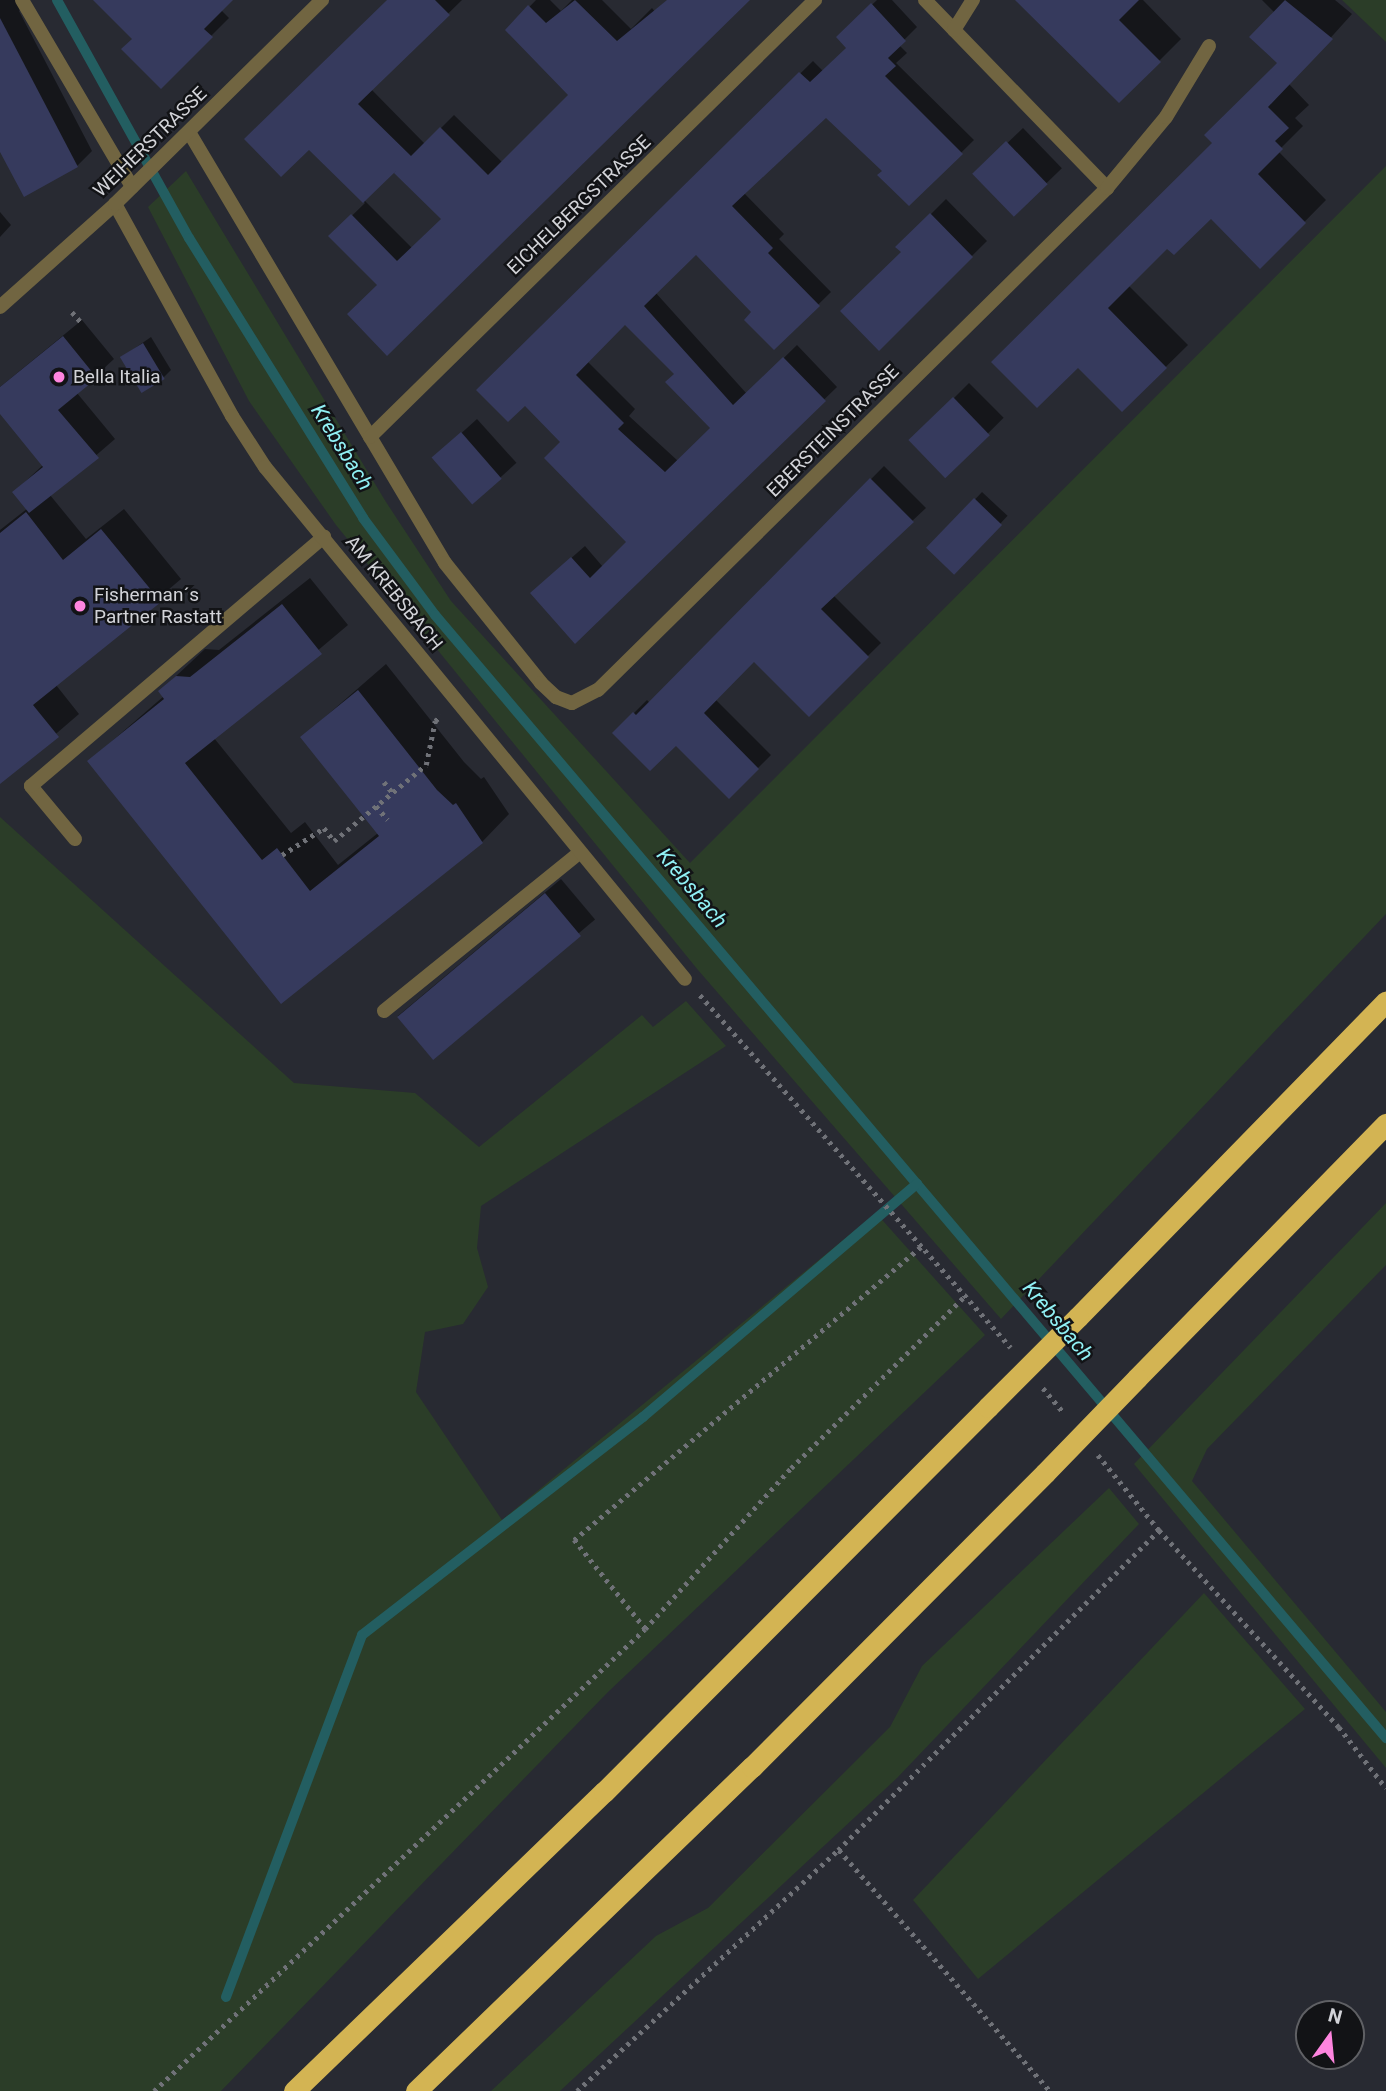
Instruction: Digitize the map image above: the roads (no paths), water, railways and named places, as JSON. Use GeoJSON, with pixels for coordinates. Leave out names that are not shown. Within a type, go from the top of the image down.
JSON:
{"type":"FeatureCollection","features":[{"type":"Feature","properties":{"kind":"highway"},"geometry":{"type":"LineString","coordinates":[[294,2091],[614,1782],[1078,1317],[1386,1001]]}},
{"type":"Feature","properties":{"kind":"highway"},"geometry":{"type":"LineString","coordinates":[[416,2091],[752,1767],[1045,1473],[1386,1124]]}},
{"type":"Feature","properties":{"kind":"street"},"geometry":{"type":"LineString","coordinates":[[22,0],[135,184]]}},
{"type":"Feature","properties":{"kind":"street","name":"WEIHERSTRASSE"},"geometry":{"type":"LineString","coordinates":[[0,307],[115,204],[322,0]]}},
{"type":"Feature","properties":{"kind":"street","name":"EICHELBERGSTRASSE"},"geometry":{"type":"LineString","coordinates":[[370,437],[815,0]]}},
{"type":"Feature","properties":{"kind":"street"},"geometry":{"type":"LineString","coordinates":[[925,0],[1107,188]]}},
{"type":"Feature","properties":{"kind":"street"},"geometry":{"type":"LineString","coordinates":[[954,30],[973,0]]}},
{"type":"Feature","properties":{"kind":"street","name":"EBERSTEINSTRASSE"},"geometry":{"type":"LineString","coordinates":[[370,437],[445,563],[473,600],[556,697],[572,703],[585,699],[1107,188],[1166,117],[1209,47]]}},
{"type":"Feature","properties":{"kind":"street"},"geometry":{"type":"LineString","coordinates":[[189,132],[370,437]]}},
{"type":"Feature","properties":{"kind":"street","name":"AM KREBSBACH"},"geometry":{"type":"LineString","coordinates":[[115,204],[232,416],[265,467],[685,979]]}},
{"type":"Feature","properties":{"kind":"street"},"geometry":{"type":"LineString","coordinates":[[75,839],[30,786],[324,537]]}},
{"type":"Feature","properties":{"kind":"street"},"geometry":{"type":"LineString","coordinates":[[384,1011],[580,852]]}},
{"type":"Feature","properties":{"kind":"waterway","name":"Krebsbach"},"geometry":{"type":"LineString","coordinates":[[57,0],[189,238],[363,518],[435,615],[1386,1738]]}},
{"type":"Feature","properties":{"kind":"waterway"},"geometry":{"type":"LineString","coordinates":[[226,1997],[362,1635],[643,1417],[917,1184]]}},
{"type":"Feature","properties":{"kind":"place","name":"Bella Italia"},"geometry":{"type":"Point","coordinates":[59,377]}},
{"type":"Feature","properties":{"kind":"place","name":"Fisherman´s Partner Rastatt"},"geometry":{"type":"Point","coordinates":[80,606]}}]}
